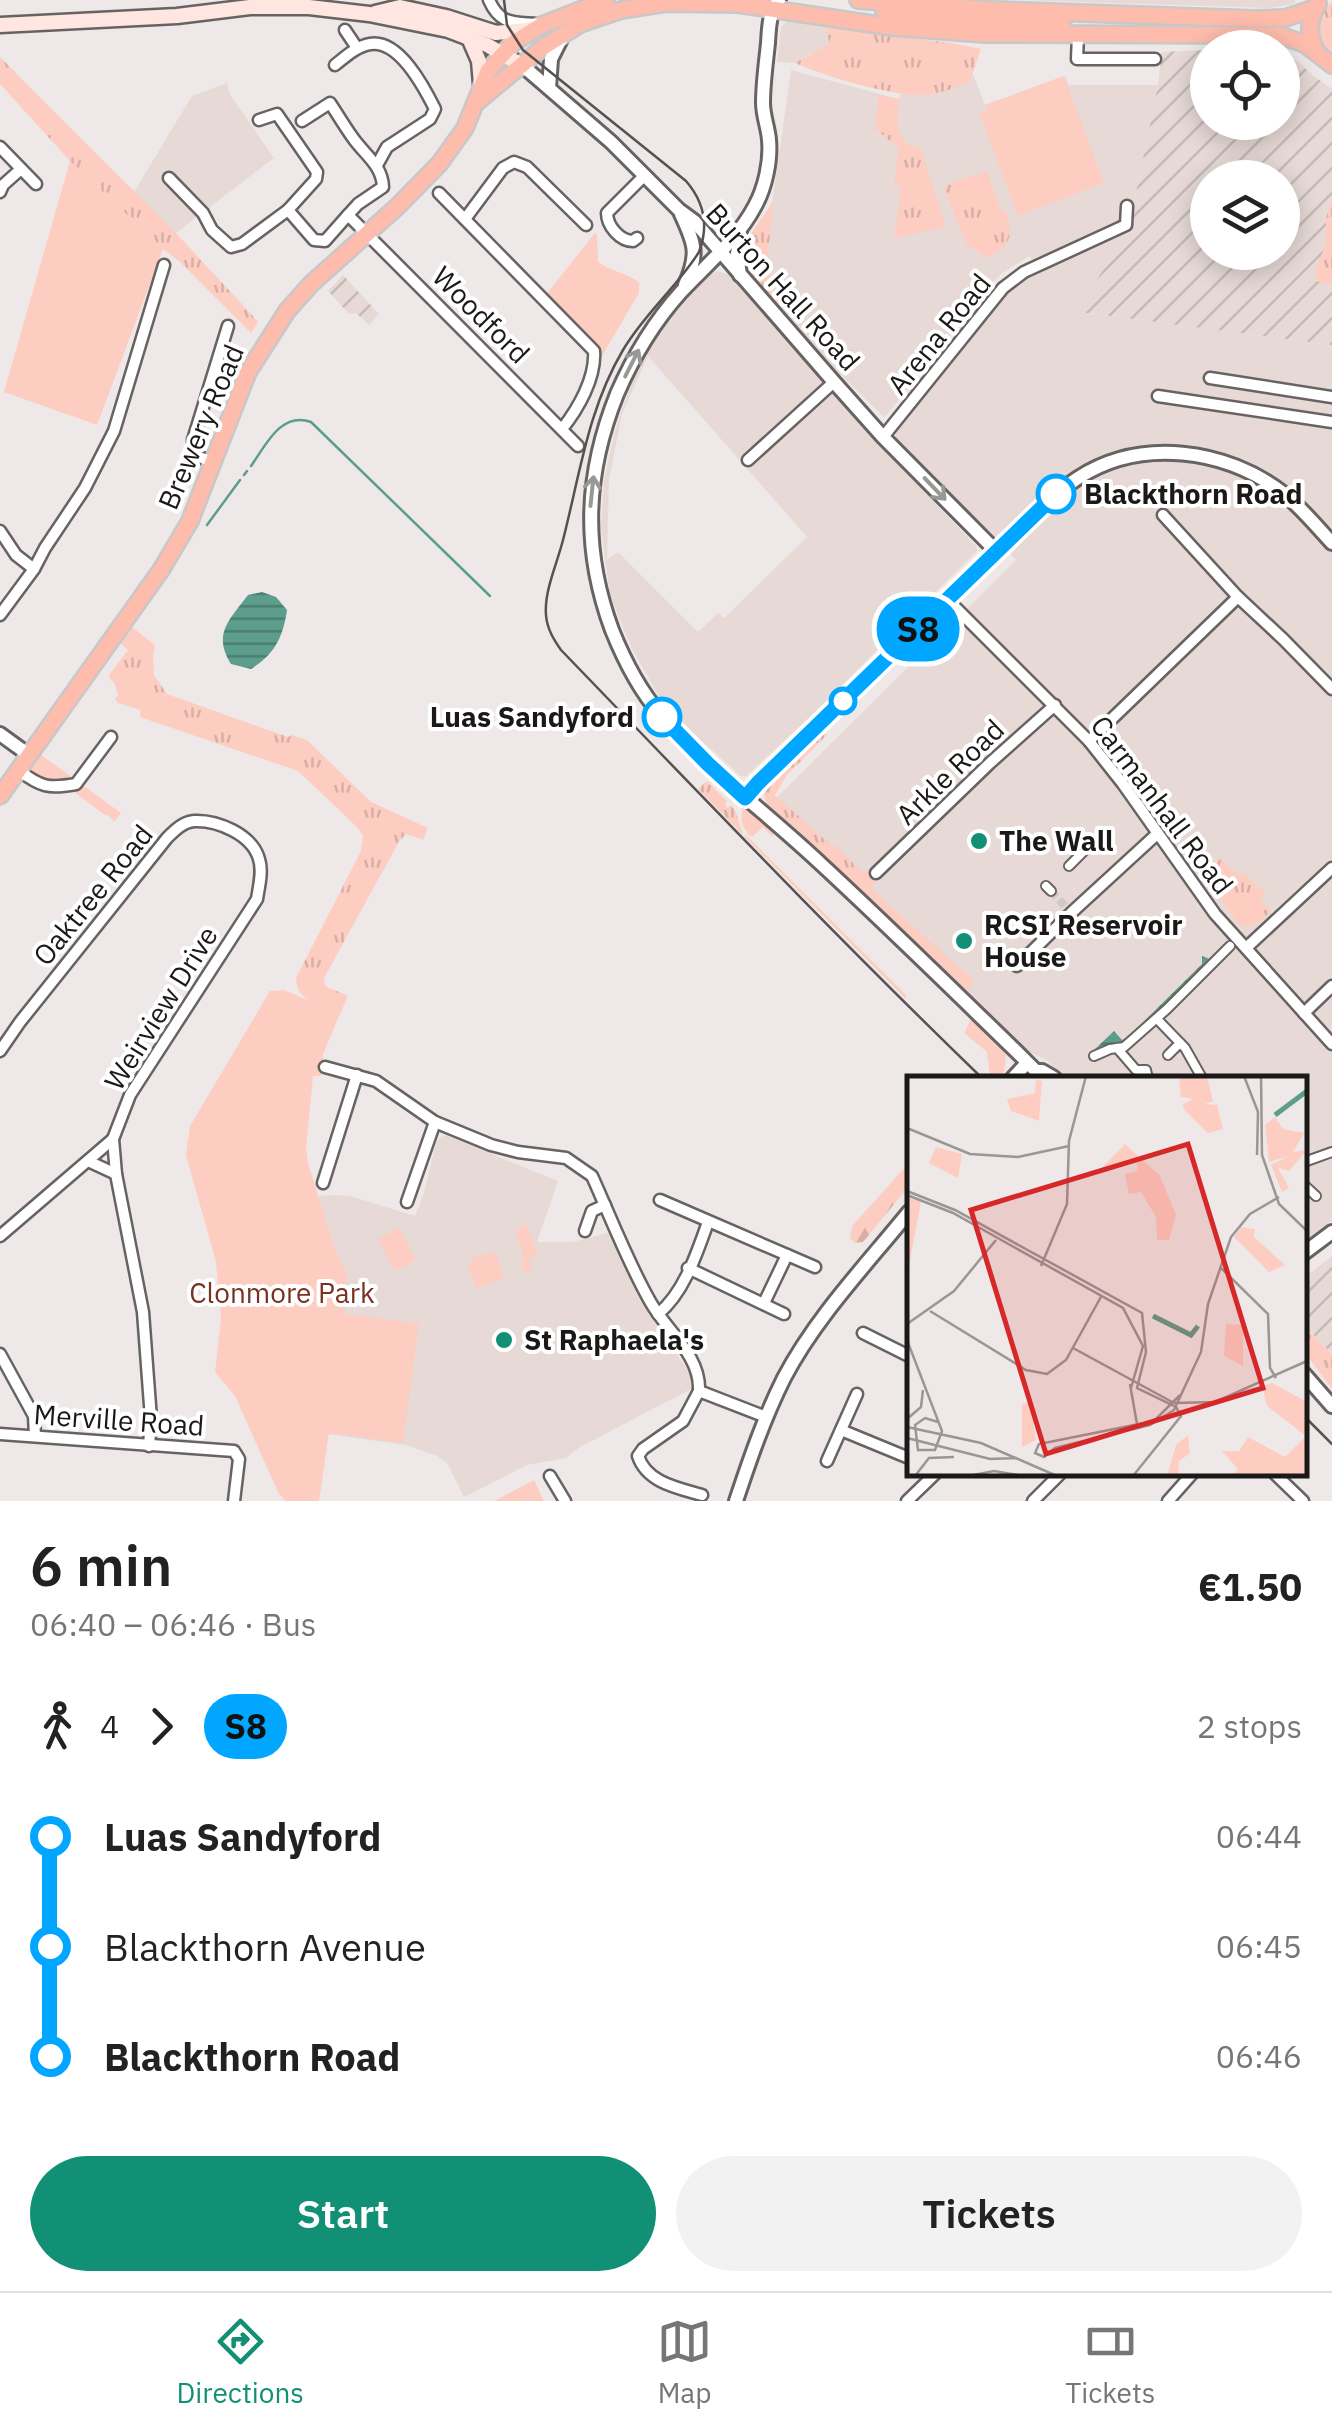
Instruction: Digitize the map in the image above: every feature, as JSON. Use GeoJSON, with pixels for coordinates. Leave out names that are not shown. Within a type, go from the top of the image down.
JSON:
{"type":"FeatureCollection","features":[{"type":"Feature","properties":{"kind":"highway","name":"Brewery Road"},"geometry":{"type":"LineString","coordinates":[[0,796],[160,570],[190,521],[236,400],[266,341],[287,311],[440,163],[465,128],[488,70],[513,43],[538,27],[606,0]]}},
{"type":"Feature","properties":{"kind":"highway"},"geometry":{"type":"LineString","coordinates":[[858,0],[985,34],[1190,33]]}},
{"type":"Feature","properties":{"kind":"highway","name":"Brewery Road"},"geometry":{"type":"LineString","coordinates":[[476,104],[565,33],[621,10],[715,2],[890,8]]}},
{"type":"Feature","properties":{"kind":"highway"},"geometry":{"type":"LineString","coordinates":[[890,8],[924,3],[1044,12],[1273,19],[1297,15],[1318,4]]}},
{"type":"Feature","properties":{"kind":"highway"},"geometry":{"type":"LineString","coordinates":[[1318,4],[1309,30],[1313,46],[1326,60]]}},
{"type":"Feature","properties":{"kind":"highway"},"geometry":{"type":"LineString","coordinates":[[890,8],[1190,31]]}},
{"type":"Feature","properties":{"kind":"highway"},"geometry":{"type":"LineString","coordinates":[[1300,42],[1326,60]]}},
{"type":"Feature","properties":{"kind":"main road"},"geometry":{"type":"LineString","coordinates":[[0,26],[178,16],[249,4],[325,4],[448,30],[523,66]]}},
{"type":"Feature","properties":{"kind":"main road"},"geometry":{"type":"LineString","coordinates":[[369,14],[400,7],[496,32],[538,27]]}},
{"type":"Feature","properties":{"kind":"main road"},"geometry":{"type":"LineString","coordinates":[[468,37],[478,61],[481,84]]}},
{"type":"Feature","properties":{"kind":"street"},"geometry":{"type":"LineString","coordinates":[[489,0],[504,20],[538,27]]}},
{"type":"Feature","properties":{"kind":"street"},"geometry":{"type":"LineString","coordinates":[[775,4],[763,107],[768,159],[761,193],[720,253],[656,323],[621,385],[606,424],[590,507],[592,552],[603,604],[620,650],[645,693],[679,735],[820,862],[1033,1073]]}},
{"type":"Feature","properties":{"kind":"street"},"geometry":{"type":"LineString","coordinates":[[344,30],[357,48]]}},
{"type":"Feature","properties":{"kind":"street"},"geometry":{"type":"LineString","coordinates":[[549,88],[553,52],[565,33]]}},
{"type":"Feature","properties":{"kind":"street"},"geometry":{"type":"LineString","coordinates":[[1078,36],[1077,59],[1154,59]]}},
{"type":"Feature","properties":{"kind":"street"},"geometry":{"type":"LineString","coordinates":[[335,65],[368,44],[395,49],[435,109],[430,119],[387,147],[377,165]]}},
{"type":"Feature","properties":{"kind":"street","name":"Burton Hall Road"},"geometry":{"type":"LineString","coordinates":[[523,66],[698,226],[884,437],[997,552]]}},
{"type":"Feature","properties":{"kind":"street"},"geometry":{"type":"LineString","coordinates":[[288,210],[318,242],[328,238],[384,182],[377,165],[356,143],[330,103],[302,121]]}},
{"type":"Feature","properties":{"kind":"street"},"geometry":{"type":"LineString","coordinates":[[169,178],[230,247],[242,244],[288,210],[318,176],[277,114],[258,120]]}},
{"type":"Feature","properties":{"kind":"street"},"geometry":{"type":"LineString","coordinates":[[0,147],[36,184]]}},
{"type":"Feature","properties":{"kind":"street"},"geometry":{"type":"LineString","coordinates":[[464,219],[503,168],[514,162],[527,167],[586,226]]}},
{"type":"Feature","properties":{"kind":"street"},"geometry":{"type":"LineString","coordinates":[[0,192],[2,185],[21,169]]}},
{"type":"Feature","properties":{"kind":"street"},"geometry":{"type":"LineString","coordinates":[[637,238],[624,240],[609,224],[607,213],[645,175]]}},
{"type":"Feature","properties":{"kind":"street","name":"Woodford"},"geometry":{"type":"LineString","coordinates":[[438,193],[594,351],[594,363],[581,398],[562,429]]}},
{"type":"Feature","properties":{"kind":"street","name":"Arena Road"},"geometry":{"type":"LineString","coordinates":[[884,437],[1002,288],[1024,272],[1126,225],[1127,206]]}},
{"type":"Feature","properties":{"kind":"street"},"geometry":{"type":"LineString","coordinates":[[679,210],[692,238],[695,258],[682,292]]}},
{"type":"Feature","properties":{"kind":"street","name":"Woodford"},"geometry":{"type":"LineString","coordinates":[[348,215],[578,446]]}},
{"type":"Feature","properties":{"kind":"street"},"geometry":{"type":"LineString","coordinates":[[698,226],[716,234],[733,233],[740,228]]}},
{"type":"Feature","properties":{"kind":"street"},"geometry":{"type":"LineString","coordinates":[[702,272],[720,269],[738,274],[740,228]]}},
{"type":"Feature","properties":{"kind":"street"},"geometry":{"type":"LineString","coordinates":[[0,615],[85,488],[114,431],[164,265]]}},
{"type":"Feature","properties":{"kind":"street"},"geometry":{"type":"LineString","coordinates":[[214,463],[195,455],[193,440],[228,326]]}},
{"type":"Feature","properties":{"kind":"street"},"geometry":{"type":"LineString","coordinates":[[1210,378],[1332,397]]}},
{"type":"Feature","properties":{"kind":"street"},"geometry":{"type":"LineString","coordinates":[[748,460],[834,382]]}},
{"type":"Feature","properties":{"kind":"street"},"geometry":{"type":"LineString","coordinates":[[1158,396],[1332,422]]}},
{"type":"Feature","properties":{"kind":"street"},"geometry":{"type":"LineString","coordinates":[[745,798],[1056,494],[1094,468],[1146,454],[1189,453],[1218,459],[1253,473],[1287,496],[1330,537]]}},
{"type":"Feature","properties":{"kind":"street"},"geometry":{"type":"LineString","coordinates":[[1163,516],[1332,689]]}},
{"type":"Feature","properties":{"kind":"street"},"geometry":{"type":"LineString","coordinates":[[0,532],[16,556],[34,569]]}},
{"type":"Feature","properties":{"kind":"street"},"geometry":{"type":"LineString","coordinates":[[1089,741],[1238,596]]}},
{"type":"Feature","properties":{"kind":"street","name":"Carmanhall Road"},"geometry":{"type":"LineString","coordinates":[[948,600],[1089,741],[1216,914],[1332,1044]]}},
{"type":"Feature","properties":{"kind":"street","name":"Arkle Road"},"geometry":{"type":"LineString","coordinates":[[876,873],[1055,705]]}},
{"type":"Feature","properties":{"kind":"street"},"geometry":{"type":"LineString","coordinates":[[0,734],[30,754]]}},
{"type":"Feature","properties":{"kind":"street"},"geometry":{"type":"LineString","coordinates":[[18,770],[38,786],[76,784],[110,737]]}},
{"type":"Feature","properties":{"kind":"street","name":"Oaktree Road"},"geometry":{"type":"LineString","coordinates":[[0,1051],[178,827],[192,821],[220,825],[246,840]]}},
{"type":"Feature","properties":{"kind":"street"},"geometry":{"type":"LineString","coordinates":[[1017,966],[1068,909],[1157,834]]}},
{"type":"Feature","properties":{"kind":"street","name":"Weirview Drive"},"geometry":{"type":"LineString","coordinates":[[149,1446],[143,1312],[116,1174],[113,1139],[130,1096],[257,898],[260,857],[246,840]]}},
{"type":"Feature","properties":{"kind":"street"},"geometry":{"type":"LineString","coordinates":[[1069,866],[1086,848]]}},
{"type":"Feature","properties":{"kind":"street"},"geometry":{"type":"LineString","coordinates":[[1246,948],[1332,868]]}},
{"type":"Feature","properties":{"kind":"street"},"geometry":{"type":"LineString","coordinates":[[1094,1056],[1124,1048],[1230,946]]}},
{"type":"Feature","properties":{"kind":"street"},"geometry":{"type":"LineString","coordinates":[[1304,1013],[1332,986]]}},
{"type":"Feature","properties":{"kind":"street"},"geometry":{"type":"LineString","coordinates":[[1157,1018],[1182,1046],[1201,1076]]}},
{"type":"Feature","properties":{"kind":"street"},"geometry":{"type":"LineString","coordinates":[[1168,1055],[1192,1041]]}},
{"type":"Feature","properties":{"kind":"street"},"geometry":{"type":"LineString","coordinates":[[1117,1048],[1143,1073]]}},
{"type":"Feature","properties":{"kind":"street"},"geometry":{"type":"LineString","coordinates":[[325,1068],[389,1088],[435,1122],[504,1149],[566,1158],[592,1176],[658,1314],[692,1361],[699,1383],[699,1391],[683,1421],[638,1456],[647,1472],[660,1481],[702,1495]]}},
{"type":"Feature","properties":{"kind":"street"},"geometry":{"type":"LineString","coordinates":[[314,1167],[325,1177],[357,1075]]}},
{"type":"Feature","properties":{"kind":"street"},"geometry":{"type":"LineString","coordinates":[[407,1202],[435,1122]]}},
{"type":"Feature","properties":{"kind":"street"},"geometry":{"type":"LineString","coordinates":[[0,1236],[113,1139]]}},
{"type":"Feature","properties":{"kind":"street"},"geometry":{"type":"LineString","coordinates":[[1307,1161],[1332,1152]]}},
{"type":"Feature","properties":{"kind":"street"},"geometry":{"type":"LineString","coordinates":[[88,1161],[116,1174]]}},
{"type":"Feature","properties":{"kind":"street"},"geometry":{"type":"LineString","coordinates":[[1307,1188],[1316,1196]]}},
{"type":"Feature","properties":{"kind":"street"},"geometry":{"type":"LineString","coordinates":[[660,1200],[815,1268]]}},
{"type":"Feature","properties":{"kind":"street"},"geometry":{"type":"LineString","coordinates":[[585,1232],[592,1211],[605,1205]]}},
{"type":"Feature","properties":{"kind":"street"},"geometry":{"type":"LineString","coordinates":[[736,1501],[785,1376],[814,1331],[907,1216]]}},
{"type":"Feature","properties":{"kind":"street"},"geometry":{"type":"LineString","coordinates":[[658,1314],[670,1304],[708,1222]]}},
{"type":"Feature","properties":{"kind":"street"},"geometry":{"type":"LineString","coordinates":[[1307,1251],[1332,1232]]}},
{"type":"Feature","properties":{"kind":"street"},"geometry":{"type":"LineString","coordinates":[[764,1303],[787,1255]]}},
{"type":"Feature","properties":{"kind":"street"},"geometry":{"type":"LineString","coordinates":[[688,1268],[784,1314]]}},
{"type":"Feature","properties":{"kind":"street"},"geometry":{"type":"LineString","coordinates":[[863,1333],[907,1355]]}},
{"type":"Feature","properties":{"kind":"street"},"geometry":{"type":"LineString","coordinates":[[0,1354],[34,1416],[35,1436]]}},
{"type":"Feature","properties":{"kind":"street"},"geometry":{"type":"LineString","coordinates":[[1307,1377],[1332,1406]]}},
{"type":"Feature","properties":{"kind":"street"},"geometry":{"type":"LineString","coordinates":[[699,1391],[766,1418]]}},
{"type":"Feature","properties":{"kind":"street"},"geometry":{"type":"LineString","coordinates":[[827,1461],[857,1394]]}},
{"type":"Feature","properties":{"kind":"street"},"geometry":{"type":"LineString","coordinates":[[841,1430],[907,1457]]}},
{"type":"Feature","properties":{"kind":"street","name":"Merville Road"},"geometry":{"type":"LineString","coordinates":[[0,1434],[234,1451],[239,1459],[234,1501]]}},
{"type":"Feature","properties":{"kind":"street"},"geometry":{"type":"LineString","coordinates":[[550,1476],[564,1501]]}},
{"type":"Feature","properties":{"kind":"street"},"geometry":{"type":"LineString","coordinates":[[908,1501],[933,1476]]}},
{"type":"Feature","properties":{"kind":"street"},"geometry":{"type":"LineString","coordinates":[[1033,1501],[1058,1476]]}},
{"type":"Feature","properties":{"kind":"street"},"geometry":{"type":"LineString","coordinates":[[1168,1501],[1190,1476]]}},
{"type":"Feature","properties":{"kind":"street"},"geometry":{"type":"LineString","coordinates":[[1277,1476],[1303,1501]]}},
{"type":"Feature","properties":{"kind":"shaded area"},"geometry":{"type":"Polygon","coordinates":[[[1015,0],[1295,0],[1295,3],[1269,8],[1015,0]]]}},
{"type":"Feature","properties":{"kind":"shaded area"},"geometry":{"type":"Polygon","coordinates":[[[787,21],[826,27],[829,41],[821,51],[795,63],[777,62],[781,27],[787,21]]]}},
{"type":"Feature","properties":{"kind":"shaded area"},"geometry":{"type":"Polygon","coordinates":[[[1190,51],[1190,140],[1300,140],[1300,63],[1332,89],[1332,345],[1080,312],[1079,307],[1128,232],[1162,52],[1190,51]]]}},
{"type":"Feature","properties":{"kind":"shaded area"},"geometry":{"type":"Polygon","coordinates":[[[791,70],[899,99],[901,92],[934,94],[970,82],[973,74],[985,105],[1065,76],[1069,85],[1158,85],[1128,232],[1079,307],[1080,312],[1332,345],[1332,1221],[1307,1239],[1307,1076],[1062,1076],[1046,1060],[1028,1051],[767,807],[1016,560],[896,438],[895,431],[996,299],[1035,270],[1030,256],[1002,273],[884,417],[804,339],[782,311],[767,265],[791,70]]]}},
{"type":"Feature","properties":{"kind":"shaded area"},"geometry":{"type":"Polygon","coordinates":[[[227,83],[229,93],[274,158],[176,233],[134,192],[192,96],[227,83]]]}},
{"type":"Feature","properties":{"kind":"shaded area"},"geometry":{"type":"Polygon","coordinates":[[[717,271],[731,275],[838,390],[893,459],[977,551],[746,776],[741,776],[692,732],[660,698],[632,649],[610,595],[601,527],[604,480],[615,431],[638,363],[705,277],[717,271]],[[648,356],[622,414],[609,480],[607,560],[618,552],[698,632],[718,613],[724,618],[807,537],[648,356]]]}},
{"type":"Feature","properties":{"kind":"shaded area"},"geometry":{"type":"Polygon","coordinates":[[[343,275],[379,314],[369,325],[356,313],[349,314],[328,291],[343,275]]]}},
{"type":"Feature","properties":{"kind":"shaded area"},"geometry":{"type":"Polygon","coordinates":[[[262,592],[276,597],[287,610],[280,637],[272,651],[251,669],[231,664],[223,644],[226,627],[248,595],[262,592]]]}},
{"type":"Feature","properties":{"kind":"shaded area"},"geometry":{"type":"Polygon","coordinates":[[[1202,956],[1212,960],[1123,1045],[1119,1042],[1097,1053],[1094,1050],[1114,1031],[1122,1040],[1127,1038],[1202,964],[1202,956]]]}},
{"type":"Feature","properties":{"kind":"shaded area","name":"St Raphaela's"},"geometry":{"type":"Polygon","coordinates":[[[445,1135],[558,1181],[537,1242],[573,1242],[611,1232],[649,1315],[692,1376],[693,1388],[566,1458],[527,1465],[464,1497],[447,1463],[437,1456],[406,1445],[327,1434],[347,1273],[317,1196],[350,1196],[415,1216],[436,1143],[445,1135]]]}},
{"type":"Feature","properties":{"kind":"shaded area"},"geometry":{"type":"Polygon","coordinates":[[[1332,1256],[1332,1354],[1307,1328],[1307,1276],[1332,1256]]]}},
{"type":"Feature","properties":{"kind":"green space"},"geometry":{"type":"Polygon","coordinates":[[[1332,1],[1332,55],[1322,42],[1319,28],[1322,14],[1332,1]]]}},
{"type":"Feature","properties":{"kind":"green space"},"geometry":{"type":"Polygon","coordinates":[[[826,27],[981,49],[970,82],[931,94],[895,92],[841,80],[795,63],[829,42],[826,27]]]}},
{"type":"Feature","properties":{"kind":"green space"},"geometry":{"type":"Polygon","coordinates":[[[0,57],[252,315],[258,322],[251,333],[70,161],[0,84],[0,57]]]}},
{"type":"Feature","properties":{"kind":"green space"},"geometry":{"type":"Polygon","coordinates":[[[1064,76],[1104,183],[1018,216],[979,113],[987,110],[985,105],[1064,76]]]}},
{"type":"Feature","properties":{"kind":"green space"},"geometry":{"type":"Polygon","coordinates":[[[879,95],[899,99],[901,136],[921,148],[946,227],[894,238],[901,187],[894,184],[899,149],[875,128],[879,95]]]}},
{"type":"Feature","properties":{"kind":"green space"},"geometry":{"type":"Polygon","coordinates":[[[70,161],[163,249],[97,425],[4,392],[70,161]]]}},
{"type":"Feature","properties":{"kind":"green space"},"geometry":{"type":"Polygon","coordinates":[[[987,171],[1001,210],[1007,213],[1010,235],[1000,251],[986,258],[966,244],[944,188],[987,171]]]}},
{"type":"Feature","properties":{"kind":"green space"},"geometry":{"type":"Polygon","coordinates":[[[773,200],[767,265],[780,313],[753,280],[744,252],[773,200]]]}},
{"type":"Feature","properties":{"kind":"green space"},"geometry":{"type":"Polygon","coordinates":[[[1332,200],[1332,285],[1316,281],[1316,266],[1325,247],[1326,218],[1332,200]]]}},
{"type":"Feature","properties":{"kind":"green space"},"geometry":{"type":"Polygon","coordinates":[[[594,234],[598,262],[639,283],[639,293],[599,361],[594,343],[546,295],[594,234]]]}},
{"type":"Feature","properties":{"kind":"green space"},"geometry":{"type":"Polygon","coordinates":[[[132,627],[155,645],[154,675],[167,694],[288,737],[307,740],[371,802],[428,828],[423,840],[407,834],[400,840],[324,978],[325,986],[348,996],[340,1014],[305,998],[296,978],[361,851],[363,836],[298,771],[140,717],[141,710],[118,703],[109,675],[128,650],[120,643],[132,627]]]}},
{"type":"Feature","properties":{"kind":"green space"},"geometry":{"type":"Polygon","coordinates":[[[821,730],[827,735],[787,775],[775,795],[862,872],[866,870],[877,881],[870,888],[974,980],[967,994],[767,807],[766,787],[821,730]]]}},
{"type":"Feature","properties":{"kind":"green space"},"geometry":{"type":"Polygon","coordinates":[[[33,749],[121,813],[114,822],[66,786],[53,787],[19,771],[33,749]]]}},
{"type":"Feature","properties":{"kind":"green space"},"geometry":{"type":"Polygon","coordinates":[[[707,781],[727,801],[727,808],[731,805],[736,812],[743,835],[698,789],[707,781]]]}},
{"type":"Feature","properties":{"kind":"green space"},"geometry":{"type":"Polygon","coordinates":[[[730,793],[774,834],[763,827],[750,836],[742,824],[743,810],[726,796],[730,793]]]}},
{"type":"Feature","properties":{"kind":"green space"},"geometry":{"type":"Polygon","coordinates":[[[744,836],[906,995],[906,999],[744,836]]]}},
{"type":"Feature","properties":{"kind":"green space"},"geometry":{"type":"Polygon","coordinates":[[[1220,858],[1237,875],[1243,872],[1266,894],[1260,900],[1271,911],[1256,924],[1239,924],[1203,876],[1220,858]]]}},
{"type":"Feature","properties":{"kind":"green space","name":"Clonmore Park"},"geometry":{"type":"Polygon","coordinates":[[[284,990],[340,1014],[323,1054],[321,1076],[313,1076],[306,1148],[335,1250],[347,1273],[344,1314],[419,1324],[403,1443],[329,1433],[319,1501],[285,1501],[235,1396],[215,1372],[221,1318],[216,1262],[186,1155],[190,1126],[270,991],[284,990]]]}},
{"type":"Feature","properties":{"kind":"green space"},"geometry":{"type":"Polygon","coordinates":[[[971,1019],[1006,1055],[1001,1076],[990,1076],[987,1052],[964,1033],[971,1019]]]}},
{"type":"Feature","properties":{"kind":"green space"},"geometry":{"type":"Polygon","coordinates":[[[907,1165],[907,1188],[863,1242],[855,1243],[850,1238],[852,1226],[907,1165]]]}},
{"type":"Feature","properties":{"kind":"green space"},"geometry":{"type":"Polygon","coordinates":[[[526,1225],[538,1255],[528,1259],[532,1271],[525,1273],[516,1235],[519,1227],[526,1225]]]}},
{"type":"Feature","properties":{"kind":"green space"},"geometry":{"type":"Polygon","coordinates":[[[399,1228],[416,1260],[395,1271],[378,1239],[399,1228]]]}},
{"type":"Feature","properties":{"kind":"green space"},"geometry":{"type":"Polygon","coordinates":[[[495,1252],[504,1278],[476,1288],[467,1264],[472,1263],[471,1258],[495,1252]]]}},
{"type":"Feature","properties":{"kind":"green space"},"geometry":{"type":"Polygon","coordinates":[[[1307,1329],[1332,1354],[1332,1389],[1307,1356],[1307,1329]]]}},
{"type":"Feature","properties":{"kind":"green space"},"geometry":{"type":"Polygon","coordinates":[[[534,1480],[544,1501],[494,1501],[534,1480]]]}},
{"type":"Feature","properties":{"kind":"waterway"},"geometry":{"type":"LineString","coordinates":[[251,466],[283,426],[291,421],[311,422],[490,596]]}},
{"type":"Feature","properties":{"kind":"waterway"},"geometry":{"type":"LineString","coordinates":[[244,475],[247,471]]}},
{"type":"Feature","properties":{"kind":"waterway"},"geometry":{"type":"LineString","coordinates":[[207,525],[240,480]]}},
{"type":"Feature","properties":{"kind":"tunnel"},"geometry":{"type":"LineString","coordinates":[[1051,891],[1065,906]]}},
{"type":"Feature","properties":{"kind":"tram line"},"geometry":{"type":"LineString","coordinates":[[504,0],[507,25],[523,50],[686,181],[701,206],[704,224],[699,252],[631,337],[601,395],[549,587],[546,615],[551,634],[561,650],[717,812],[980,1076]]}},
{"type":"Feature","properties":{"kind":"tram line"},"geometry":{"type":"LineString","coordinates":[[1307,1419],[1332,1444]]}},
{"type":"Feature","properties":{"kind":"bus line","name":"S8"},"geometry":{"type":"LineString","coordinates":[[662,717],[745,798],[1056,494]]}},
{"type":"Feature","properties":{"kind":"place","name":"Blackthorn Road"},"geometry":{"type":"Point","coordinates":[1056,494]}},
{"type":"Feature","properties":{"kind":"place","name":"Luas Sandyford"},"geometry":{"type":"Point","coordinates":[662,717]}},
{"type":"Feature","properties":{"kind":"place","name":"The Wall"},"geometry":{"type":"Point","coordinates":[979,841]}},
{"type":"Feature","properties":{"kind":"place","name":"RCSI Reservoir House"},"geometry":{"type":"Point","coordinates":[964,941]}},
{"type":"Feature","properties":{"kind":"place","name":"St Raphaela's"},"geometry":{"type":"Point","coordinates":[504,1340]}}]}
